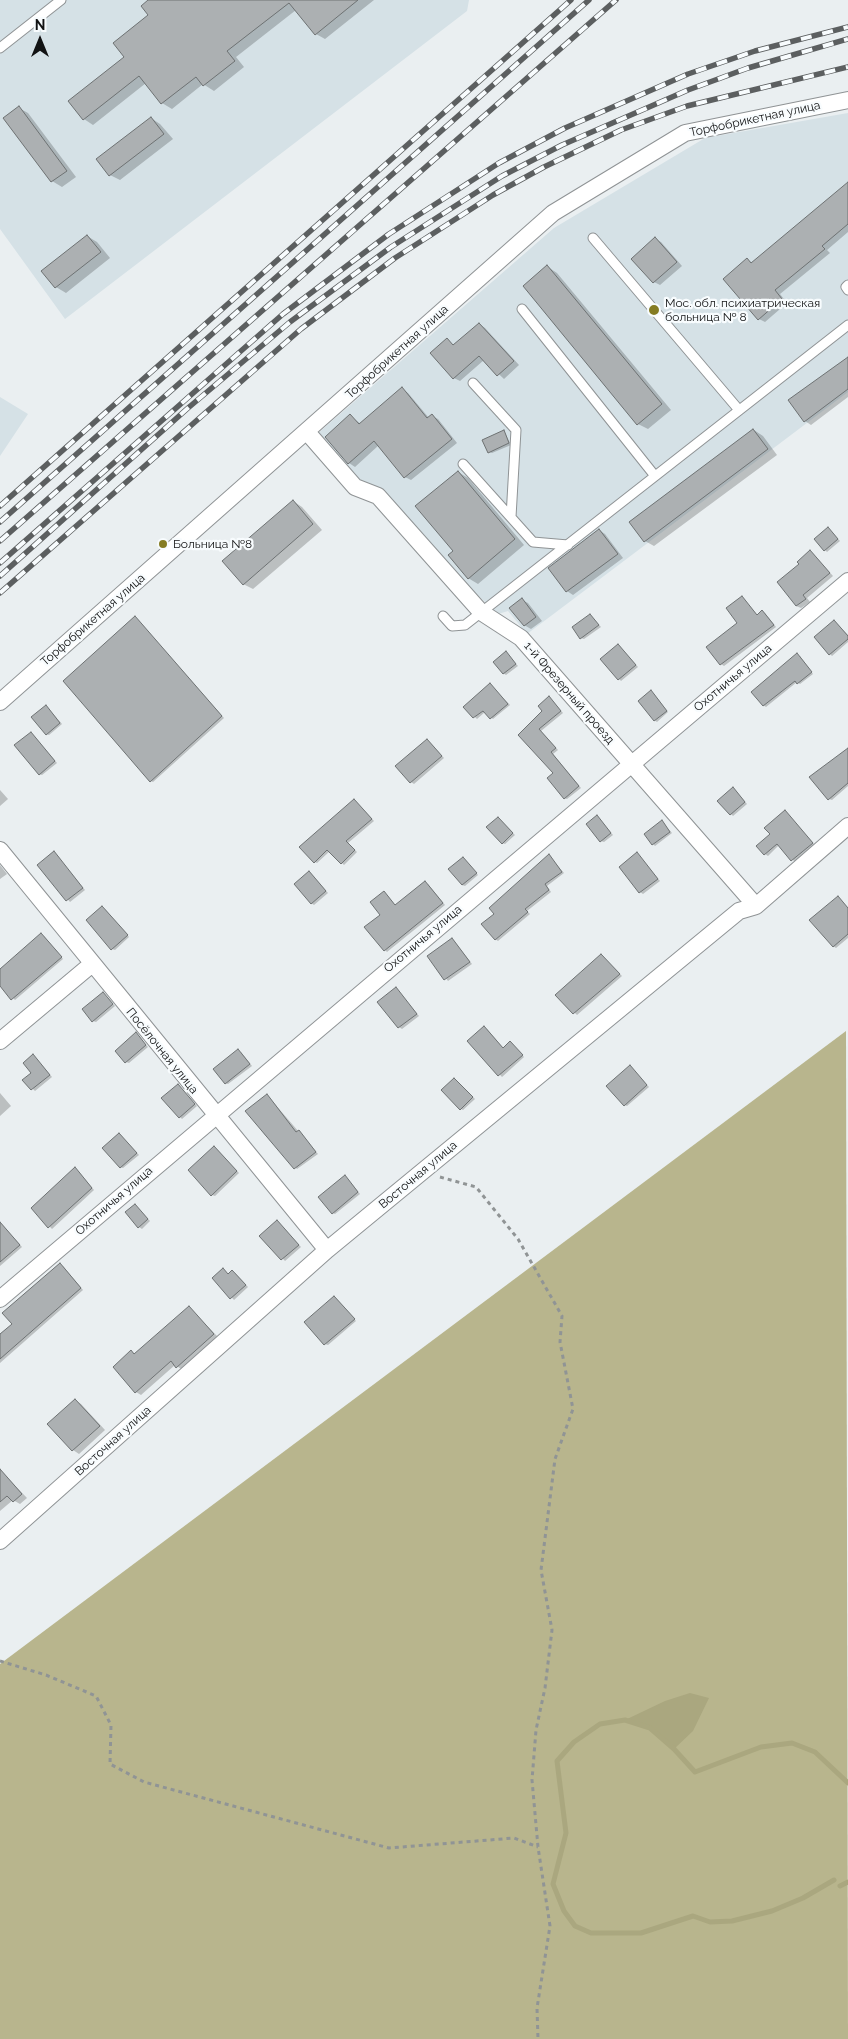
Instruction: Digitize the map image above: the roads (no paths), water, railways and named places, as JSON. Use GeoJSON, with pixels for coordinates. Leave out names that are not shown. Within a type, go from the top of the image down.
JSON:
{"type":"FeatureCollection","features":[{"type":"Feature","properties":{"kind":"street","name":"Торфобрикетная улица"},"geometry":{"type":"LineString","coordinates":[[0,702],[553,213],[685,133],[848,100]]}},
{"type":"Feature","properties":{"kind":"street","name":"1-й Фрезерный проезд"},"geometry":{"type":"LineString","coordinates":[[307,432],[355,488],[378,496],[481,612],[521,638],[756,906]]}},
{"type":"Feature","properties":{"kind":"street","name":"Охотничья улица"},"geometry":{"type":"LineString","coordinates":[[0,1299],[848,581]]}},
{"type":"Feature","properties":{"kind":"street","name":"Восточная улица"},"geometry":{"type":"LineString","coordinates":[[0,1541],[327,1250],[739,911],[756,906],[848,826]]}},
{"type":"Feature","properties":{"kind":"street","name":"Посёлочная улица"},"geometry":{"type":"LineString","coordinates":[[0,850],[327,1250]]}},
{"type":"Feature","properties":{"kind":"street"},"geometry":{"type":"LineString","coordinates":[[0,1041],[92,964]]}},
{"type":"Feature","properties":{"kind":"lane"},"geometry":{"type":"LineString","coordinates":[[0,48],[61,0]]}},
{"type":"Feature","properties":{"kind":"lane"},"geometry":{"type":"LineString","coordinates":[[593,238],[739,410]]}},
{"type":"Feature","properties":{"kind":"lane"},"geometry":{"type":"LineString","coordinates":[[848,285],[846,287],[848,290]]}},
{"type":"Feature","properties":{"kind":"lane"},"geometry":{"type":"LineString","coordinates":[[522,309],[655,476]]}},
{"type":"Feature","properties":{"kind":"lane"},"geometry":{"type":"LineString","coordinates":[[443,616],[452,626],[465,625],[848,325]]}},
{"type":"Feature","properties":{"kind":"lane"},"geometry":{"type":"LineString","coordinates":[[473,383],[516,430],[511,517]]}},
{"type":"Feature","properties":{"kind":"lane"},"geometry":{"type":"LineString","coordinates":[[463,464],[534,542],[568,545]]}},
{"type":"Feature","properties":{"kind":"waterway"},"geometry":{"type":"LineString","coordinates":[[834,1880],[803,1898],[772,1911],[732,1921],[710,1922],[693,1916],[641,1933],[591,1933],[575,1926],[564,1911],[553,1884],[566,1833],[557,1761],[574,1742],[600,1724],[625,1720],[650,1728],[674,1749],[695,1772],[761,1747],[792,1743],[815,1752],[848,1783]]}},
{"type":"Feature","properties":{"kind":"waterway"},"geometry":{"type":"LineString","coordinates":[[840,1886],[848,1882]]}},
{"type":"Feature","properties":{"kind":"railway"},"geometry":{"type":"LineString","coordinates":[[0,506],[571,0]]}},
{"type":"Feature","properties":{"kind":"railway"},"geometry":{"type":"LineString","coordinates":[[0,522],[589,0]]}},
{"type":"Feature","properties":{"kind":"railway"},"geometry":{"type":"LineString","coordinates":[[0,541],[616,0]]}},
{"type":"Feature","properties":{"kind":"railway"},"geometry":{"type":"LineString","coordinates":[[0,563],[283,314],[389,234],[499,163],[565,128],[688,74],[755,51],[848,27]]}},
{"type":"Feature","properties":{"kind":"railway"},"geometry":{"type":"LineString","coordinates":[[0,576],[188,408],[290,322],[391,247],[502,176],[562,145],[688,90],[748,68],[848,39]]}},
{"type":"Feature","properties":{"kind":"railway"},"geometry":{"type":"LineString","coordinates":[[0,593],[301,329],[395,258],[493,195],[544,167],[621,130],[687,106],[848,67]]}},
{"type":"Feature","properties":{"kind":"place","name":"Мос. обл. психиатрическая больница № 8"},"geometry":{"type":"Point","coordinates":[654,310]}},
{"type":"Feature","properties":{"kind":"place","name":"Больница №8"},"geometry":{"type":"Point","coordinates":[163,544]}}]}
